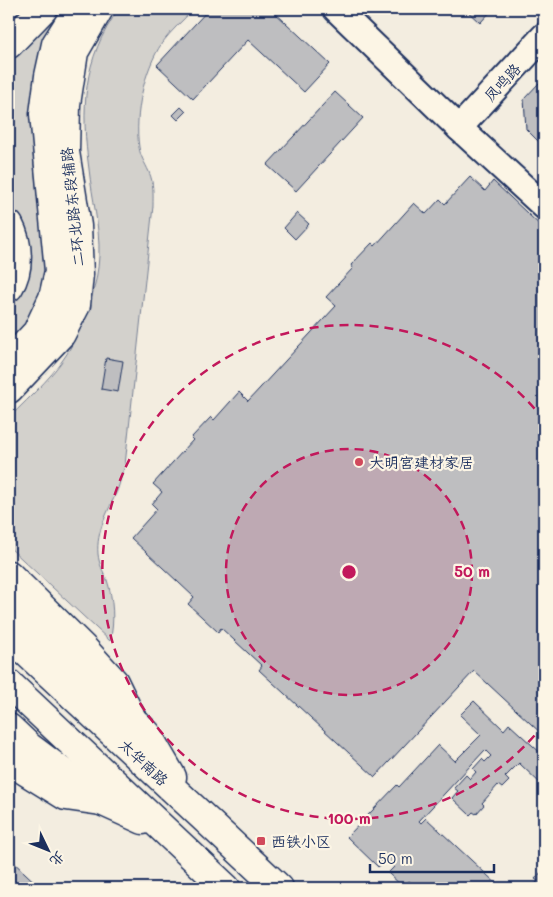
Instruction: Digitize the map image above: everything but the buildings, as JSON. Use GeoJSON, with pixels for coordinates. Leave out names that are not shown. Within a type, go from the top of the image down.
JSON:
{"type":"FeatureCollection","features":[{"type":"Feature","properties":{"kind":"main road"},"geometry":{"type":"LineString","coordinates":[[9,44],[43,9]]}},
{"type":"Feature","properties":{"kind":"main road"},"geometry":{"type":"LineString","coordinates":[[9,362],[36,332],[53,298],[59,272],[44,114],[56,44],[78,9]]}},
{"type":"Feature","properties":{"kind":"main road","name":"二环北路东段辅路"},"geometry":{"type":"LineString","coordinates":[[9,389],[61,334],[76,305],[79,274],[77,236],[65,152],[66,104],[74,52],[99,9]]}},
{"type":"Feature","properties":{"kind":"main road"},"geometry":{"type":"LineString","coordinates":[[9,225],[14,234],[17,259],[9,287]]}},
{"type":"Feature","properties":{"kind":"main road"},"geometry":{"type":"LineString","coordinates":[[9,575],[82,647],[114,682],[131,717]]}},
{"type":"Feature","properties":{"kind":"main road"},"geometry":{"type":"LineString","coordinates":[[9,604],[147,734],[186,802]]}},
{"type":"Feature","properties":{"kind":"main road","name":"太华南路"},"geometry":{"type":"LineString","coordinates":[[9,636],[279,888]]}},
{"type":"Feature","properties":{"kind":"main road"},"geometry":{"type":"LineString","coordinates":[[9,684],[226,888]]}},
{"type":"Feature","properties":{"kind":"main road"},"geometry":{"type":"LineString","coordinates":[[9,728],[29,747],[101,801],[163,829]]}},
{"type":"Feature","properties":{"kind":"main road"},"geometry":{"type":"LineString","coordinates":[[9,758],[24,770],[66,796],[101,801]]}},
{"type":"Feature","properties":{"kind":"street"},"geometry":{"type":"LineString","coordinates":[[336,9],[459,128],[544,206]]}},
{"type":"Feature","properties":{"kind":"street","name":"凤鸣路"},"geometry":{"type":"LineString","coordinates":[[459,128],[544,36]]}},
{"type":"Feature","properties":{"kind":"shaded area"},"geometry":{"type":"Polygon","coordinates":[[[119,9],[194,9],[162,43],[145,79],[139,107],[139,147],[152,180],[153,206],[125,465],[117,491],[101,529],[98,546],[99,561],[111,594],[113,618],[110,641],[9,547],[9,418],[44,383],[67,354],[82,323],[94,289],[99,245],[86,147],[85,106],[91,66],[107,28],[119,9]]]}},
{"type":"Feature","properties":{"kind":"shaded area"},"geometry":{"type":"Polygon","coordinates":[[[49,19],[51,23],[34,79],[31,114],[44,275],[42,290],[33,313],[9,345],[9,61],[49,19]]]}},
{"type":"Feature","properties":{"kind":"place","name":"大明宫建材家居"},"geometry":{"type":"Point","coordinates":[359,462]}},
{"type":"Feature","properties":{"kind":"place","name":"西铁小区"},"geometry":{"type":"Point","coordinates":[261,841]}}]}
